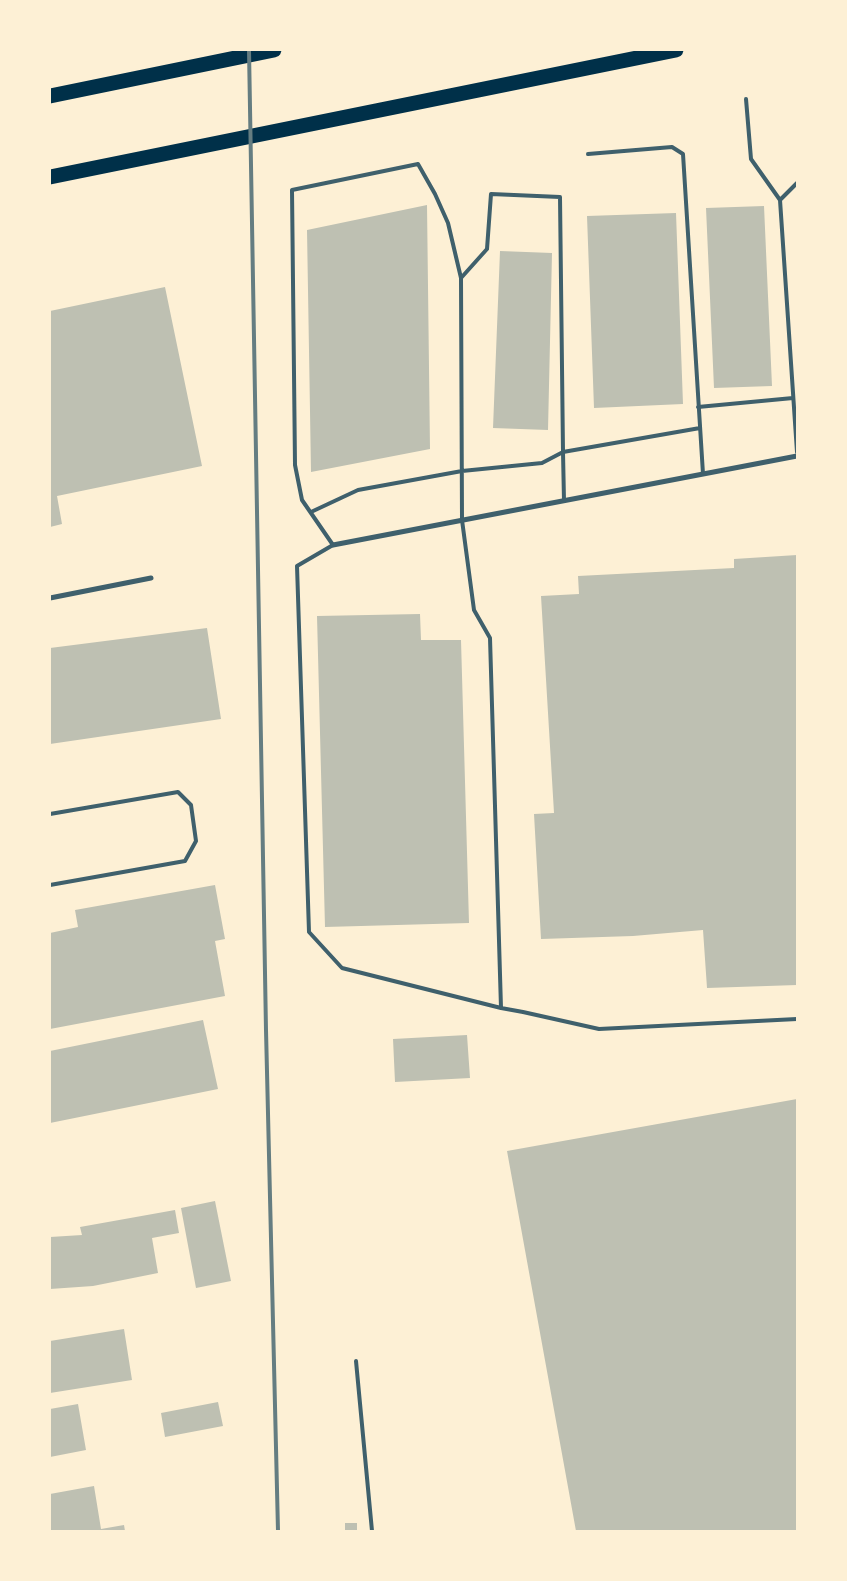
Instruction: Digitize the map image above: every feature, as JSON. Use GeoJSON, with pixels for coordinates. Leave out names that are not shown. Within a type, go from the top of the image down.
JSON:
{"type":"FeatureCollection","features":[{"type":"Feature","properties":{"kind":"highway"},"geometry":{"type":"LineString","coordinates":[[50,96],[274,50]]}},
{"type":"Feature","properties":{"kind":"highway"},"geometry":{"type":"LineString","coordinates":[[50,177],[676,50]]}},
{"type":"Feature","properties":{"kind":"street"},"geometry":{"type":"LineString","coordinates":[[334,545],[797,456]]}},
{"type":"Feature","properties":{"kind":"street"},"geometry":{"type":"LineString","coordinates":[[50,598],[151,578]]}},
{"type":"Feature","properties":{"kind":"lane"},"geometry":{"type":"LineString","coordinates":[[746,99],[751,160],[780,200],[797,452]]}},
{"type":"Feature","properties":{"kind":"lane"},"geometry":{"type":"LineString","coordinates":[[588,154],[672,147],[683,154],[703,474]]}},
{"type":"Feature","properties":{"kind":"lane"},"geometry":{"type":"LineString","coordinates":[[501,1008],[490,638],[474,610],[462,520],[461,278],[448,223],[435,194],[418,164],[292,190],[295,465],[302,500],[334,545],[297,566],[309,932],[342,968],[501,1008],[599,1029],[797,1019]]}},
{"type":"Feature","properties":{"kind":"lane"},"geometry":{"type":"LineString","coordinates":[[780,200],[797,182]]}},
{"type":"Feature","properties":{"kind":"lane"},"geometry":{"type":"LineString","coordinates":[[461,278],[487,249],[491,194],[560,196],[564,501]]}},
{"type":"Feature","properties":{"kind":"lane"},"geometry":{"type":"LineString","coordinates":[[698,407],[793,398]]}},
{"type":"Feature","properties":{"kind":"lane"},"geometry":{"type":"LineString","coordinates":[[310,512],[358,490],[462,472],[542,463],[563,452],[700,428]]}},
{"type":"Feature","properties":{"kind":"lane"},"geometry":{"type":"LineString","coordinates":[[50,814],[178,792],[191,805],[196,841],[185,861],[50,885]]}},
{"type":"Feature","properties":{"kind":"lane"},"geometry":{"type":"LineString","coordinates":[[356,1361],[372,1531]]}},
{"type":"Feature","properties":{"kind":"building"},"geometry":{"type":"Polygon","coordinates":[[[427,205],[430,449],[311,472],[307,230],[427,205]]]}},
{"type":"Feature","properties":{"kind":"building"},"geometry":{"type":"Polygon","coordinates":[[[764,206],[772,386],[714,388],[706,208],[764,206]]]}},
{"type":"Feature","properties":{"kind":"building"},"geometry":{"type":"Polygon","coordinates":[[[676,213],[683,404],[594,408],[587,216],[676,213]]]}},
{"type":"Feature","properties":{"kind":"building"},"geometry":{"type":"Polygon","coordinates":[[[500,251],[552,253],[548,430],[493,428],[500,251]]]}},
{"type":"Feature","properties":{"kind":"building"},"geometry":{"type":"Polygon","coordinates":[[[165,287],[202,466],[57,496],[62,524],[50,527],[50,311],[165,287]]]}},
{"type":"Feature","properties":{"kind":"building"},"geometry":{"type":"Polygon","coordinates":[[[797,555],[797,985],[707,988],[703,930],[633,936],[541,939],[534,814],[554,813],[541,596],[579,594],[578,576],[734,568],[734,559],[797,555]]]}},
{"type":"Feature","properties":{"kind":"building"},"geometry":{"type":"Polygon","coordinates":[[[420,614],[421,640],[461,640],[469,923],[325,927],[317,616],[420,614]]]}},
{"type":"Feature","properties":{"kind":"building"},"geometry":{"type":"Polygon","coordinates":[[[207,628],[221,719],[50,744],[50,648],[207,628]]]}},
{"type":"Feature","properties":{"kind":"building"},"geometry":{"type":"Polygon","coordinates":[[[215,885],[225,939],[215,941],[225,996],[50,1029],[50,933],[78,927],[75,910],[215,885]]]}},
{"type":"Feature","properties":{"kind":"building"},"geometry":{"type":"Polygon","coordinates":[[[203,1020],[218,1089],[50,1123],[50,1051],[203,1020]]]}},
{"type":"Feature","properties":{"kind":"building"},"geometry":{"type":"Polygon","coordinates":[[[467,1035],[470,1078],[395,1082],[393,1039],[467,1035]]]}},
{"type":"Feature","properties":{"kind":"building"},"geometry":{"type":"Polygon","coordinates":[[[797,1099],[797,1531],[576,1531],[507,1151],[797,1099]]]}},
{"type":"Feature","properties":{"kind":"building"},"geometry":{"type":"Polygon","coordinates":[[[215,1201],[231,1281],[196,1288],[181,1208],[215,1201]]]}},
{"type":"Feature","properties":{"kind":"building"},"geometry":{"type":"Polygon","coordinates":[[[175,1210],[179,1233],[152,1238],[158,1273],[93,1286],[50,1289],[50,1237],[82,1235],[80,1227],[175,1210]]]}},
{"type":"Feature","properties":{"kind":"building"},"geometry":{"type":"Polygon","coordinates":[[[124,1329],[132,1380],[50,1393],[50,1341],[124,1329]]]}},
{"type":"Feature","properties":{"kind":"building"},"geometry":{"type":"Polygon","coordinates":[[[218,1402],[223,1426],[165,1437],[161,1413],[218,1402]]]}},
{"type":"Feature","properties":{"kind":"building"},"geometry":{"type":"Polygon","coordinates":[[[78,1404],[86,1450],[50,1457],[50,1409],[78,1404]]]}},
{"type":"Feature","properties":{"kind":"building"},"geometry":{"type":"Polygon","coordinates":[[[94,1486],[101,1529],[124,1525],[125,1531],[50,1531],[50,1494],[94,1486]]]}},
{"type":"Feature","properties":{"kind":"building"},"geometry":{"type":"Polygon","coordinates":[[[345,1523],[357,1523],[357,1531],[345,1531],[345,1523]]]}},
{"type":"Feature","properties":{"kind":"railway"},"geometry":{"type":"LineString","coordinates":[[249,50],[266,1030],[278,1531]]}}]}
